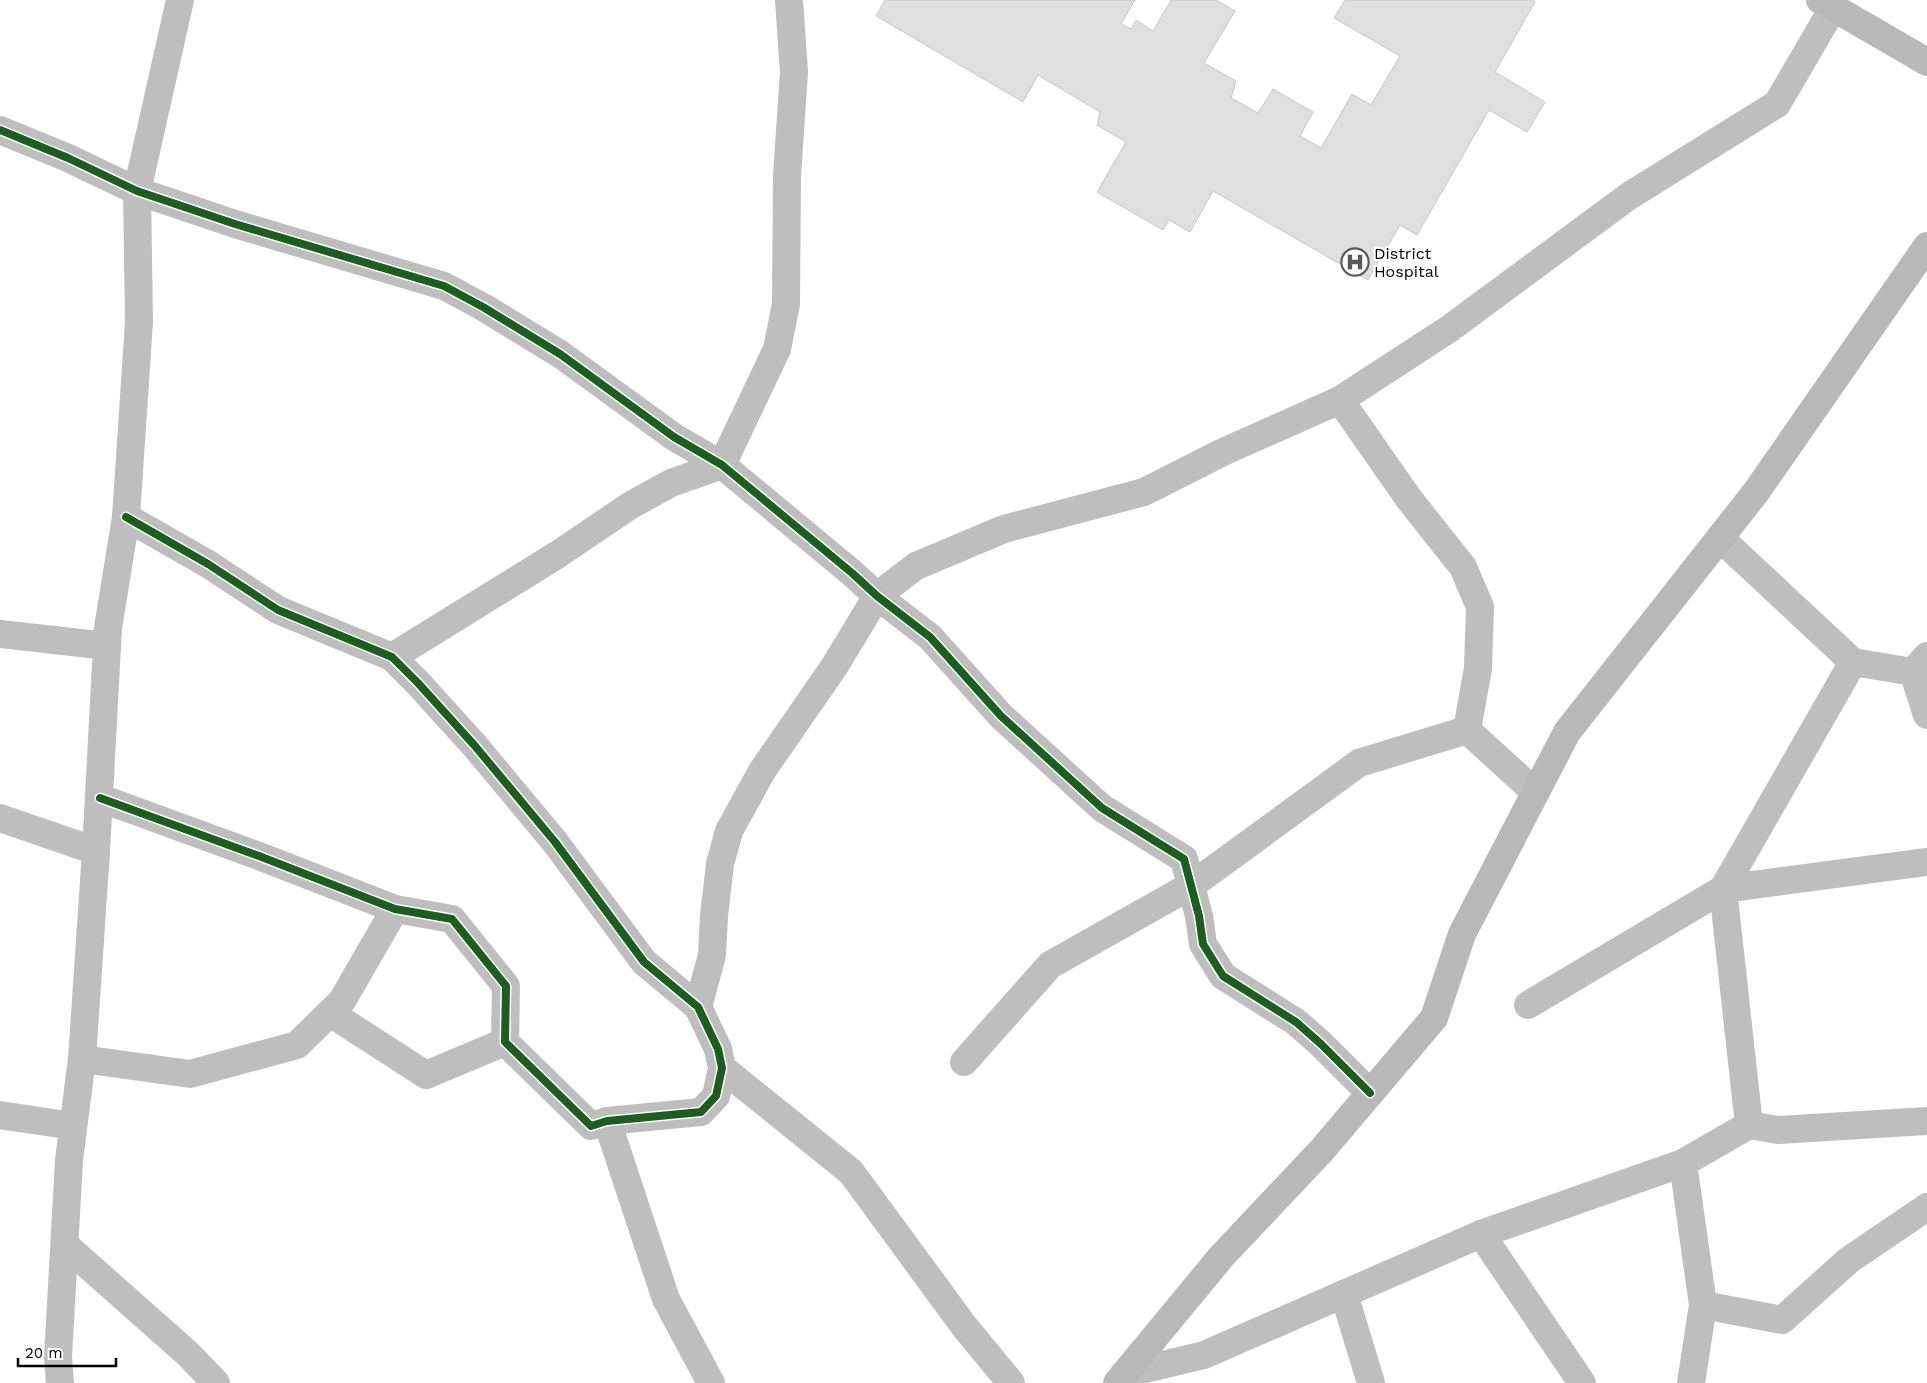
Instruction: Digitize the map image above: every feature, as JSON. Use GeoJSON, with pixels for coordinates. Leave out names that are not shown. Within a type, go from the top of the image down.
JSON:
{"type":"FeatureCollection","features":[{"type":"Feature","properties":{"kind":"street"},"geometry":{"type":"LineString","coordinates":[[60,1383],[58,1357],[69,1160],[82,1059],[100,798],[108,628],[126,517],[139,322],[137,191],[180,0]]}},
{"type":"Feature","properties":{"kind":"street"},"geometry":{"type":"LineString","coordinates":[[392,657],[557,554],[631,504],[672,483],[722,465],[777,349],[786,304],[787,176],[794,72],[789,0]]}},
{"type":"Feature","properties":{"kind":"street"},"geometry":{"type":"LineString","coordinates":[[698,1007],[712,955],[720,864],[729,831],[762,771],[834,667],[877,596],[916,566],[1004,528],[1144,492],[1223,452],[1340,400],[1448,329],[1629,196],[1777,104],[1830,3],[1927,62]]}},
{"type":"Feature","properties":{"kind":"street"},"geometry":{"type":"LineString","coordinates":[[0,130],[68,158],[137,191],[244,226],[444,286],[483,307],[560,354],[674,437],[722,465],[877,596],[930,637],[1001,716],[1102,808],[1184,859],[1200,916],[1203,944],[1223,976],[1296,1022],[1370,1093]]}},
{"type":"Feature","properties":{"kind":"street"},"geometry":{"type":"LineString","coordinates":[[1120,1379],[1221,1257],[1322,1150],[1434,1018],[1462,934],[1567,732],[1756,492],[1927,246]]}},
{"type":"Feature","properties":{"kind":"street"},"geometry":{"type":"LineString","coordinates":[[1340,400],[1409,499],[1463,567],[1480,607],[1478,668],[1467,730]]}},
{"type":"Feature","properties":{"kind":"street"},"geometry":{"type":"LineString","coordinates":[[100,798],[259,856],[395,909],[452,919],[506,986],[505,1042],[591,1126],[607,1121],[701,1112],[716,1096],[722,1068],[718,1049],[698,1007],[644,962],[556,842],[476,746],[392,657],[278,610],[208,564],[126,517]]}},
{"type":"Feature","properties":{"kind":"street"},"geometry":{"type":"LineString","coordinates":[[1720,538],[1853,662],[1920,664],[1927,715]]}},
{"type":"Feature","properties":{"kind":"street"},"geometry":{"type":"LineString","coordinates":[[0,634],[107,646]]}},
{"type":"Feature","properties":{"kind":"street"},"geometry":{"type":"LineString","coordinates":[[1749,1125],[1723,889],[1853,662]]}},
{"type":"Feature","properties":{"kind":"street"},"geometry":{"type":"LineString","coordinates":[[1467,730],[1535,792]]}},
{"type":"Feature","properties":{"kind":"street"},"geometry":{"type":"LineString","coordinates":[[964,1062],[1050,966],[1192,885],[1358,763],[1467,730]]}},
{"type":"Feature","properties":{"kind":"street"},"geometry":{"type":"LineString","coordinates":[[0,818],[96,852]]}},
{"type":"Feature","properties":{"kind":"street"},"geometry":{"type":"LineString","coordinates":[[1528,1005],[1723,889],[1927,862]]}},
{"type":"Feature","properties":{"kind":"street"},"geometry":{"type":"LineString","coordinates":[[82,1059],[190,1074],[297,1045],[342,1001],[395,909]]}},
{"type":"Feature","properties":{"kind":"street"},"geometry":{"type":"LineString","coordinates":[[330,1013],[426,1075],[505,1042]]}},
{"type":"Feature","properties":{"kind":"street"},"geometry":{"type":"LineString","coordinates":[[722,1068],[851,1172],[964,1326],[1011,1383]]}},
{"type":"Feature","properties":{"kind":"street"},"geometry":{"type":"LineString","coordinates":[[0,1115],[73,1126]]}},
{"type":"Feature","properties":{"kind":"street"},"geometry":{"type":"LineString","coordinates":[[607,1121],[666,1299],[711,1383]]}},
{"type":"Feature","properties":{"kind":"street"},"geometry":{"type":"LineString","coordinates":[[1120,1379],[1204,1356],[1481,1234],[1683,1163],[1749,1125],[1778,1130],[1927,1121]]}},
{"type":"Feature","properties":{"kind":"street"},"geometry":{"type":"LineString","coordinates":[[1683,1163],[1703,1306],[1691,1383]]}},
{"type":"Feature","properties":{"kind":"street"},"geometry":{"type":"LineString","coordinates":[[1703,1306],[1782,1320],[1849,1260],[1927,1207]]}},
{"type":"Feature","properties":{"kind":"street"},"geometry":{"type":"LineString","coordinates":[[1481,1234],[1582,1383]]}},
{"type":"Feature","properties":{"kind":"street"},"geometry":{"type":"LineString","coordinates":[[65,1244],[187,1353],[216,1383]]}},
{"type":"Feature","properties":{"kind":"street"},"geometry":{"type":"LineString","coordinates":[[1344,1294],[1371,1383]]}},
{"type":"Feature","properties":{"kind":"building"},"geometry":{"type":"Polygon","coordinates":[[[885,0],[1135,0],[1121,24],[1131,29],[1136,20],[1153,31],[1171,0],[1216,0],[1235,11],[1204,63],[1236,81],[1231,98],[1258,113],[1273,89],[1313,112],[1300,136],[1321,148],[1352,94],[1371,105],[1400,56],[1334,18],[1345,0],[1532,0],[1535,2],[1495,72],[1545,102],[1527,132],[1489,110],[1417,235],[1400,225],[1368,280],[1213,191],[1190,232],[1169,220],[1163,230],[1097,192],[1126,142],[1097,125],[1100,112],[1038,75],[1023,102],[876,16],[885,0]]]}},
{"type":"Feature","properties":{"kind":"cycle path"},"geometry":{"type":"LineString","coordinates":[[0,130],[68,158],[137,191],[235,224],[444,286],[483,307],[560,354],[674,437],[722,465],[877,596],[930,637],[1001,716],[1102,808],[1184,859],[1199,916],[1203,944],[1223,976],[1296,1022],[1370,1093]]}},
{"type":"Feature","properties":{"kind":"cycle path"},"geometry":{"type":"LineString","coordinates":[[100,798],[259,856],[395,909],[452,919],[506,986],[505,1042],[591,1126],[607,1121],[701,1112],[716,1096],[722,1068],[718,1049],[698,1007],[644,962],[555,842],[475,746],[392,657],[278,610],[208,564],[126,517]]}},
{"type":"Feature","properties":{"kind":"place","name":"District Hospital"},"geometry":{"type":"Point","coordinates":[1355,262]}}]}
